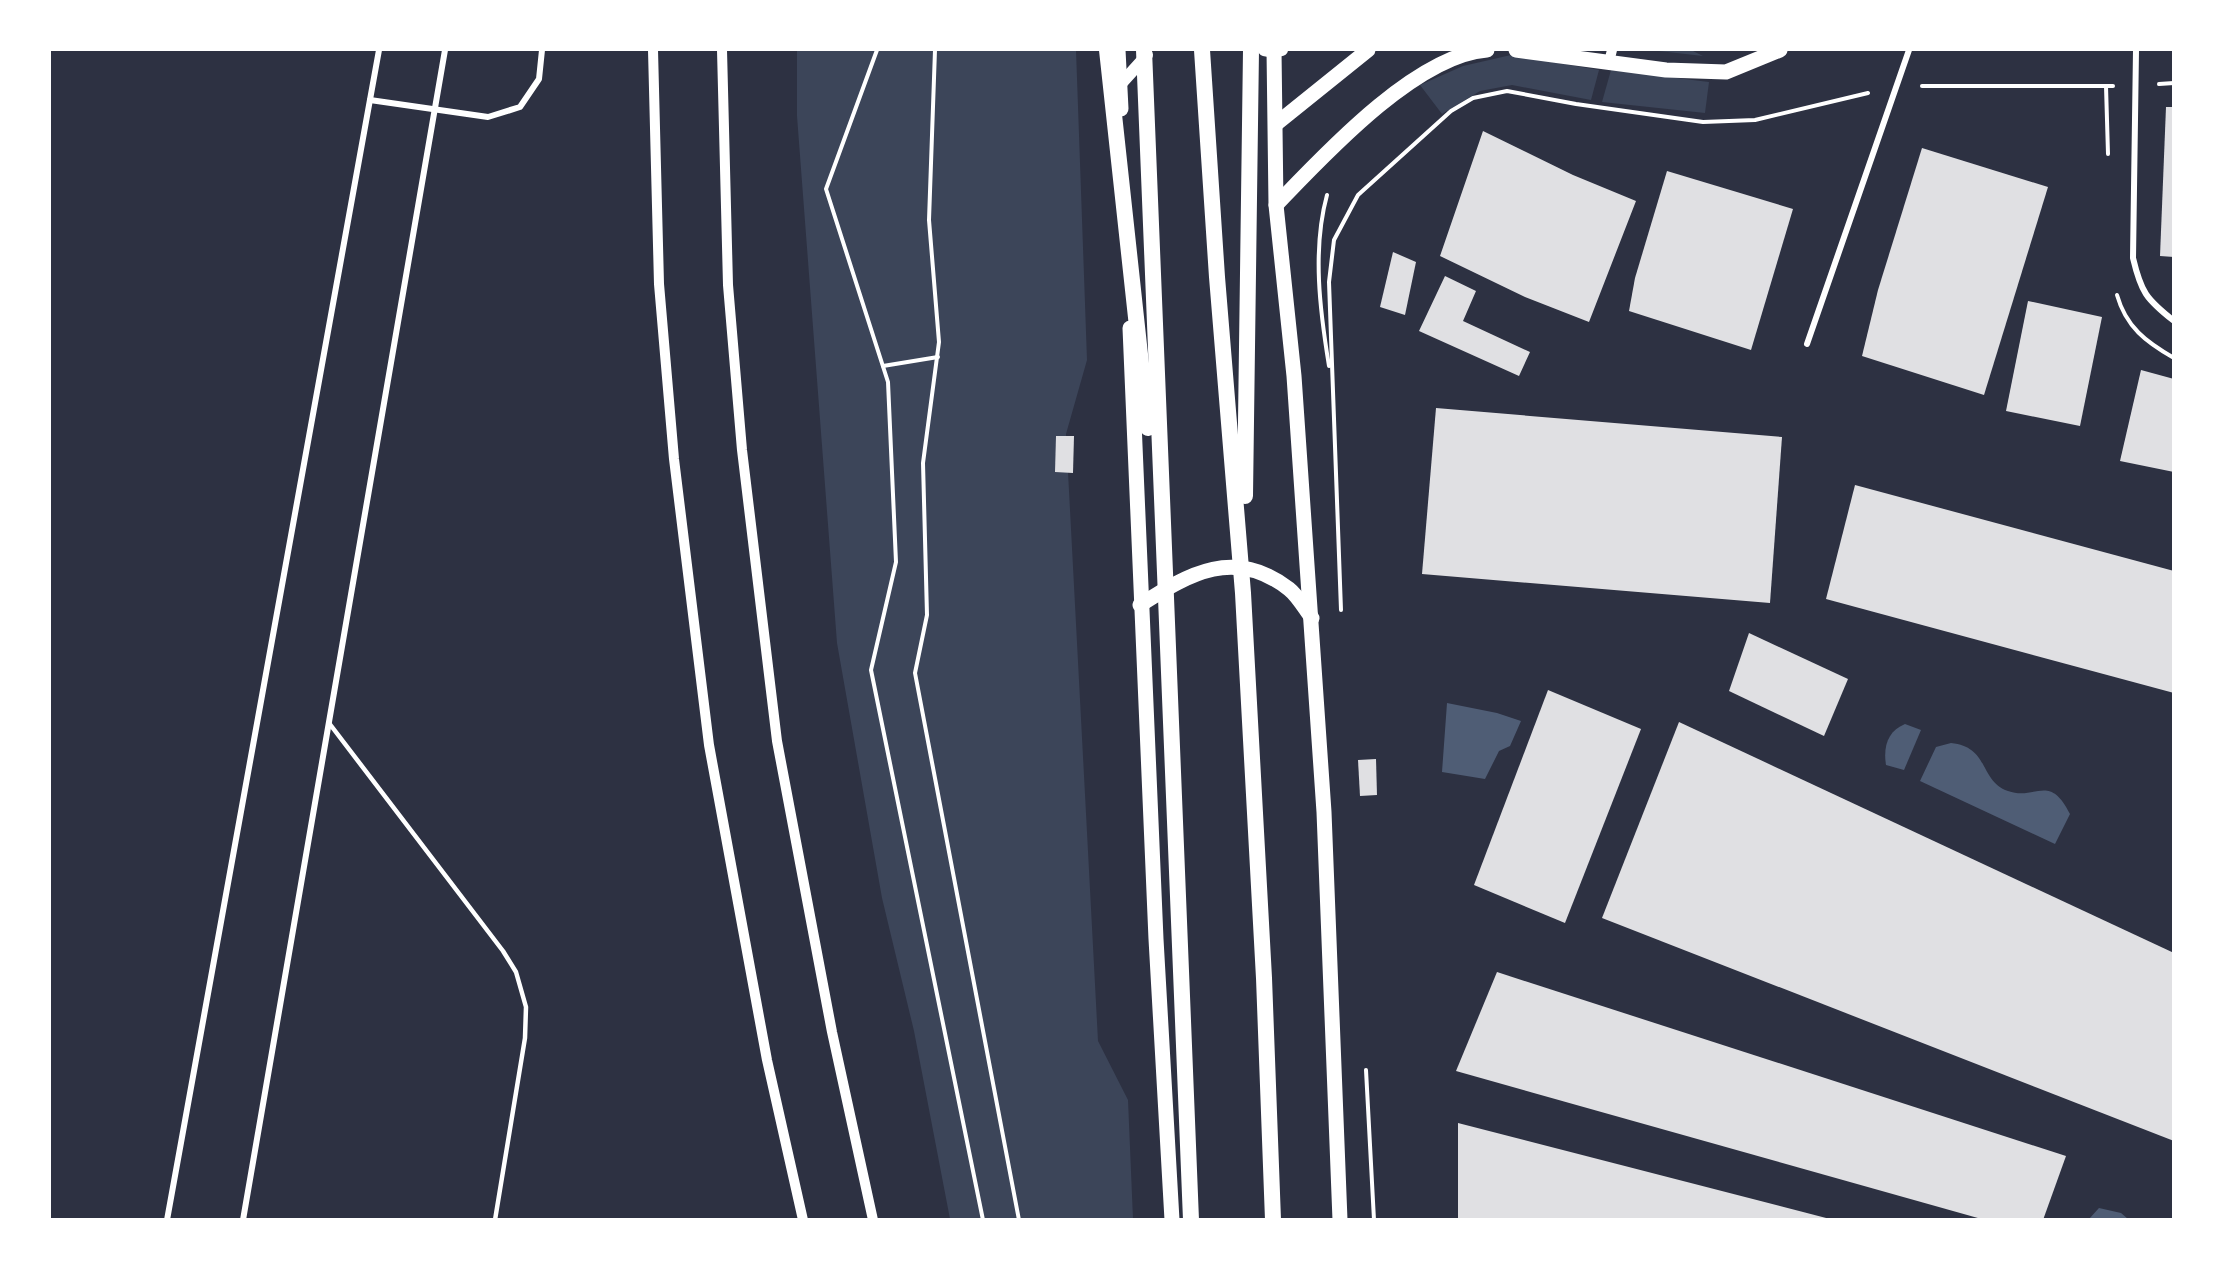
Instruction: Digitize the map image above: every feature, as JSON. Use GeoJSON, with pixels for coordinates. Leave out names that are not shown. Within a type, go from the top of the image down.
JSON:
{"type":"FeatureCollection","features":[{"type":"Feature","properties":{"kind":"highway"},"geometry":{"type":"LineString","coordinates":[[1107,50],[1165,587]]}},
{"type":"Feature","properties":{"kind":"highway"},"geometry":{"type":"LineString","coordinates":[[1144,50],[1191,1220]]}},
{"type":"Feature","properties":{"kind":"highway"},"geometry":{"type":"LineString","coordinates":[[1202,50],[1217,277],[1243,593],[1264,978],[1273,1220]]}},
{"type":"Feature","properties":{"kind":"highway"},"geometry":{"type":"LineString","coordinates":[[1243,593],[1251,50]]}},
{"type":"Feature","properties":{"kind":"main road"},"geometry":{"type":"LineString","coordinates":[[1118,50],[1140,605],[1172,1220]]}},
{"type":"Feature","properties":{"kind":"main road"},"geometry":{"type":"LineString","coordinates":[[1119,86],[1152,50]]}},
{"type":"Feature","properties":{"kind":"main road"},"geometry":{"type":"LineString","coordinates":[[1274,50],[1276,205],[1294,376],[1324,812],[1340,1220]]}},
{"type":"Feature","properties":{"kind":"main road"},"geometry":{"type":"LineString","coordinates":[[1275,124],[1368,50]]}},
{"type":"Feature","properties":{"kind":"main road"},"geometry":{"type":"LineString","coordinates":[[1276,205],[1327,152],[1404,87],[1438,64],[1475,50],[1487,50]]}},
{"type":"Feature","properties":{"kind":"main road"},"geometry":{"type":"LineString","coordinates":[[1516,50],[1611,56],[1666,70],[1726,72],[1780,50]]}},
{"type":"Feature","properties":{"kind":"main road"},"geometry":{"type":"LineString","coordinates":[[1140,605],[1194,573],[1220,566],[1257,571],[1290,590],[1312,618]]}},
{"type":"Feature","properties":{"kind":"street"},"geometry":{"type":"LineString","coordinates":[[167,1220],[379,50]]}},
{"type":"Feature","properties":{"kind":"street"},"geometry":{"type":"LineString","coordinates":[[243,1220],[446,50]]}},
{"type":"Feature","properties":{"kind":"street"},"geometry":{"type":"LineString","coordinates":[[370,100],[488,117],[520,106],[539,79],[542,50]]}},
{"type":"Feature","properties":{"kind":"street"},"geometry":{"type":"LineString","coordinates":[[653,50],[659,284],[674,459],[709,745],[767,1060],[803,1220]]}},
{"type":"Feature","properties":{"kind":"street"},"geometry":{"type":"LineString","coordinates":[[722,50],[728,285],[742,450],[775,729],[832,1032],[873,1220]]}},
{"type":"Feature","properties":{"kind":"street"},"geometry":{"type":"LineString","coordinates":[[1807,344],[1898,86],[1908,50]]}},
{"type":"Feature","properties":{"kind":"street"},"geometry":{"type":"LineString","coordinates":[[2136,50],[2133,258],[2139,280],[2149,302],[2174,321]]}},
{"type":"Feature","properties":{"kind":"lane"},"geometry":{"type":"LineString","coordinates":[[329,723],[516,972],[526,1007],[525,1038],[495,1220]]}},
{"type":"Feature","properties":{"kind":"path"},"geometry":{"type":"LineString","coordinates":[[877,50],[826,189],[888,382],[896,562],[870,670],[982,1220]]}},
{"type":"Feature","properties":{"kind":"path"},"geometry":{"type":"LineString","coordinates":[[935,50],[929,220],[939,342],[923,463],[927,615],[915,673],[1019,1220]]}},
{"type":"Feature","properties":{"kind":"path"},"geometry":{"type":"LineString","coordinates":[[1342,621],[1331,379],[1329,282],[1334,240],[1358,195],[1451,111],[1473,98],[1507,91],[1576,104],[1703,122],[1755,120],[1898,86],[2136,86],[2174,83]]}},
{"type":"Feature","properties":{"kind":"path"},"geometry":{"type":"LineString","coordinates":[[1328,189],[1320,220],[1318,256],[1331,379]]}},
{"type":"Feature","properties":{"kind":"path"},"geometry":{"type":"LineString","coordinates":[[883,366],[938,357]]}},
{"type":"Feature","properties":{"kind":"path"},"geometry":{"type":"LineString","coordinates":[[1365,1066],[1374,1220]]}},
{"type":"Feature","properties":{"kind":"shaded area"},"geometry":{"type":"Polygon","coordinates":[[[797,50],[1076,50],[1087,360],[1066,434],[1098,1041],[1128,1100],[1133,1219],[950,1219],[914,1031],[882,898],[837,643],[797,116],[797,50]]]}},
{"type":"Feature","properties":{"kind":"shaded area"},"geometry":{"type":"Polygon","coordinates":[[[1650,50],[1691,50],[1703,56],[1650,50]]]}},
{"type":"Feature","properties":{"kind":"shaded area"},"geometry":{"type":"Polygon","coordinates":[[[1511,55],[1599,70],[1591,100],[1512,85],[1480,91],[1442,114],[1420,85],[1463,66],[1511,55]]]}},
{"type":"Feature","properties":{"kind":"shaded area"},"geometry":{"type":"Polygon","coordinates":[[[1611,70],[1709,82],[1705,113],[1602,102],[1611,70]]]}},
{"type":"Feature","properties":{"kind":"shaded area"},"geometry":{"type":"Polygon","coordinates":[[[1447,703],[1497,713],[1521,721],[1510,746],[1499,751],[1485,779],[1442,772],[1447,703]]]}},
{"type":"Feature","properties":{"kind":"shaded area"},"geometry":{"type":"Polygon","coordinates":[[[1905,724],[1921,730],[1904,770],[1886,765],[1885,752],[1891,735],[1905,724]]]}},
{"type":"Feature","properties":{"kind":"shaded area"},"geometry":{"type":"Polygon","coordinates":[[[1951,743],[1972,751],[1979,757],[1992,780],[2008,791],[2027,793],[2042,790],[2055,794],[2070,814],[2055,844],[1920,781],[1936,747],[1951,743]]]}},
{"type":"Feature","properties":{"kind":"shaded area"},"geometry":{"type":"Polygon","coordinates":[[[2099,1208],[2121,1213],[2128,1219],[2089,1219],[2099,1208]]]}},
{"type":"Feature","properties":{"kind":"building"},"geometry":{"type":"Polygon","coordinates":[[[2166,107],[2174,107],[2174,257],[2160,256],[2166,107]]]}},
{"type":"Feature","properties":{"kind":"building"},"geometry":{"type":"Polygon","coordinates":[[[1483,131],[1573,175],[1636,201],[1589,322],[1525,297],[1440,256],[1483,131]]]}},
{"type":"Feature","properties":{"kind":"building"},"geometry":{"type":"Polygon","coordinates":[[[1922,148],[2048,187],[1984,395],[1862,356],[1878,290],[1922,148]]]}},
{"type":"Feature","properties":{"kind":"building"},"geometry":{"type":"Polygon","coordinates":[[[1667,171],[1793,209],[1751,350],[1629,311],[1635,278],[1667,171]]]}},
{"type":"Feature","properties":{"kind":"building"},"geometry":{"type":"Polygon","coordinates":[[[1393,252],[1416,262],[1405,315],[1380,307],[1393,252]]]}},
{"type":"Feature","properties":{"kind":"building"},"geometry":{"type":"Polygon","coordinates":[[[1445,276],[1476,291],[1463,321],[1530,352],[1519,376],[1419,331],[1445,276]]]}},
{"type":"Feature","properties":{"kind":"building"},"geometry":{"type":"Polygon","coordinates":[[[2028,301],[2102,317],[2080,426],[2006,411],[2028,301]]]}},
{"type":"Feature","properties":{"kind":"building"},"geometry":{"type":"Polygon","coordinates":[[[2141,370],[2174,379],[2174,472],[2120,461],[2141,370]]]}},
{"type":"Feature","properties":{"kind":"building"},"geometry":{"type":"Polygon","coordinates":[[[1436,408],[1782,437],[1770,603],[1422,574],[1436,408]]]}},
{"type":"Feature","properties":{"kind":"building"},"geometry":{"type":"Polygon","coordinates":[[[1056,436],[1074,436],[1073,473],[1055,472],[1056,436]]]}},
{"type":"Feature","properties":{"kind":"building"},"geometry":{"type":"Polygon","coordinates":[[[1855,485],[2174,571],[2174,693],[1826,599],[1855,485]]]}},
{"type":"Feature","properties":{"kind":"building"},"geometry":{"type":"Polygon","coordinates":[[[1749,633],[1848,679],[1824,736],[1729,691],[1749,633]]]}},
{"type":"Feature","properties":{"kind":"building"},"geometry":{"type":"Polygon","coordinates":[[[1548,690],[1641,729],[1565,923],[1474,885],[1548,690]]]}},
{"type":"Feature","properties":{"kind":"building"},"geometry":{"type":"Polygon","coordinates":[[[1679,722],[2174,953],[2174,1141],[1602,918],[1679,722]]]}},
{"type":"Feature","properties":{"kind":"building"},"geometry":{"type":"Polygon","coordinates":[[[1376,759],[1377,795],[1360,796],[1358,760],[1376,759]]]}},
{"type":"Feature","properties":{"kind":"building"},"geometry":{"type":"Polygon","coordinates":[[[1497,972],[2066,1156],[2043,1220],[1985,1220],[1456,1071],[1497,972]]]}},
{"type":"Feature","properties":{"kind":"building"},"geometry":{"type":"Polygon","coordinates":[[[1458,1123],[1830,1219],[1458,1220],[1458,1123]]]}}]}
